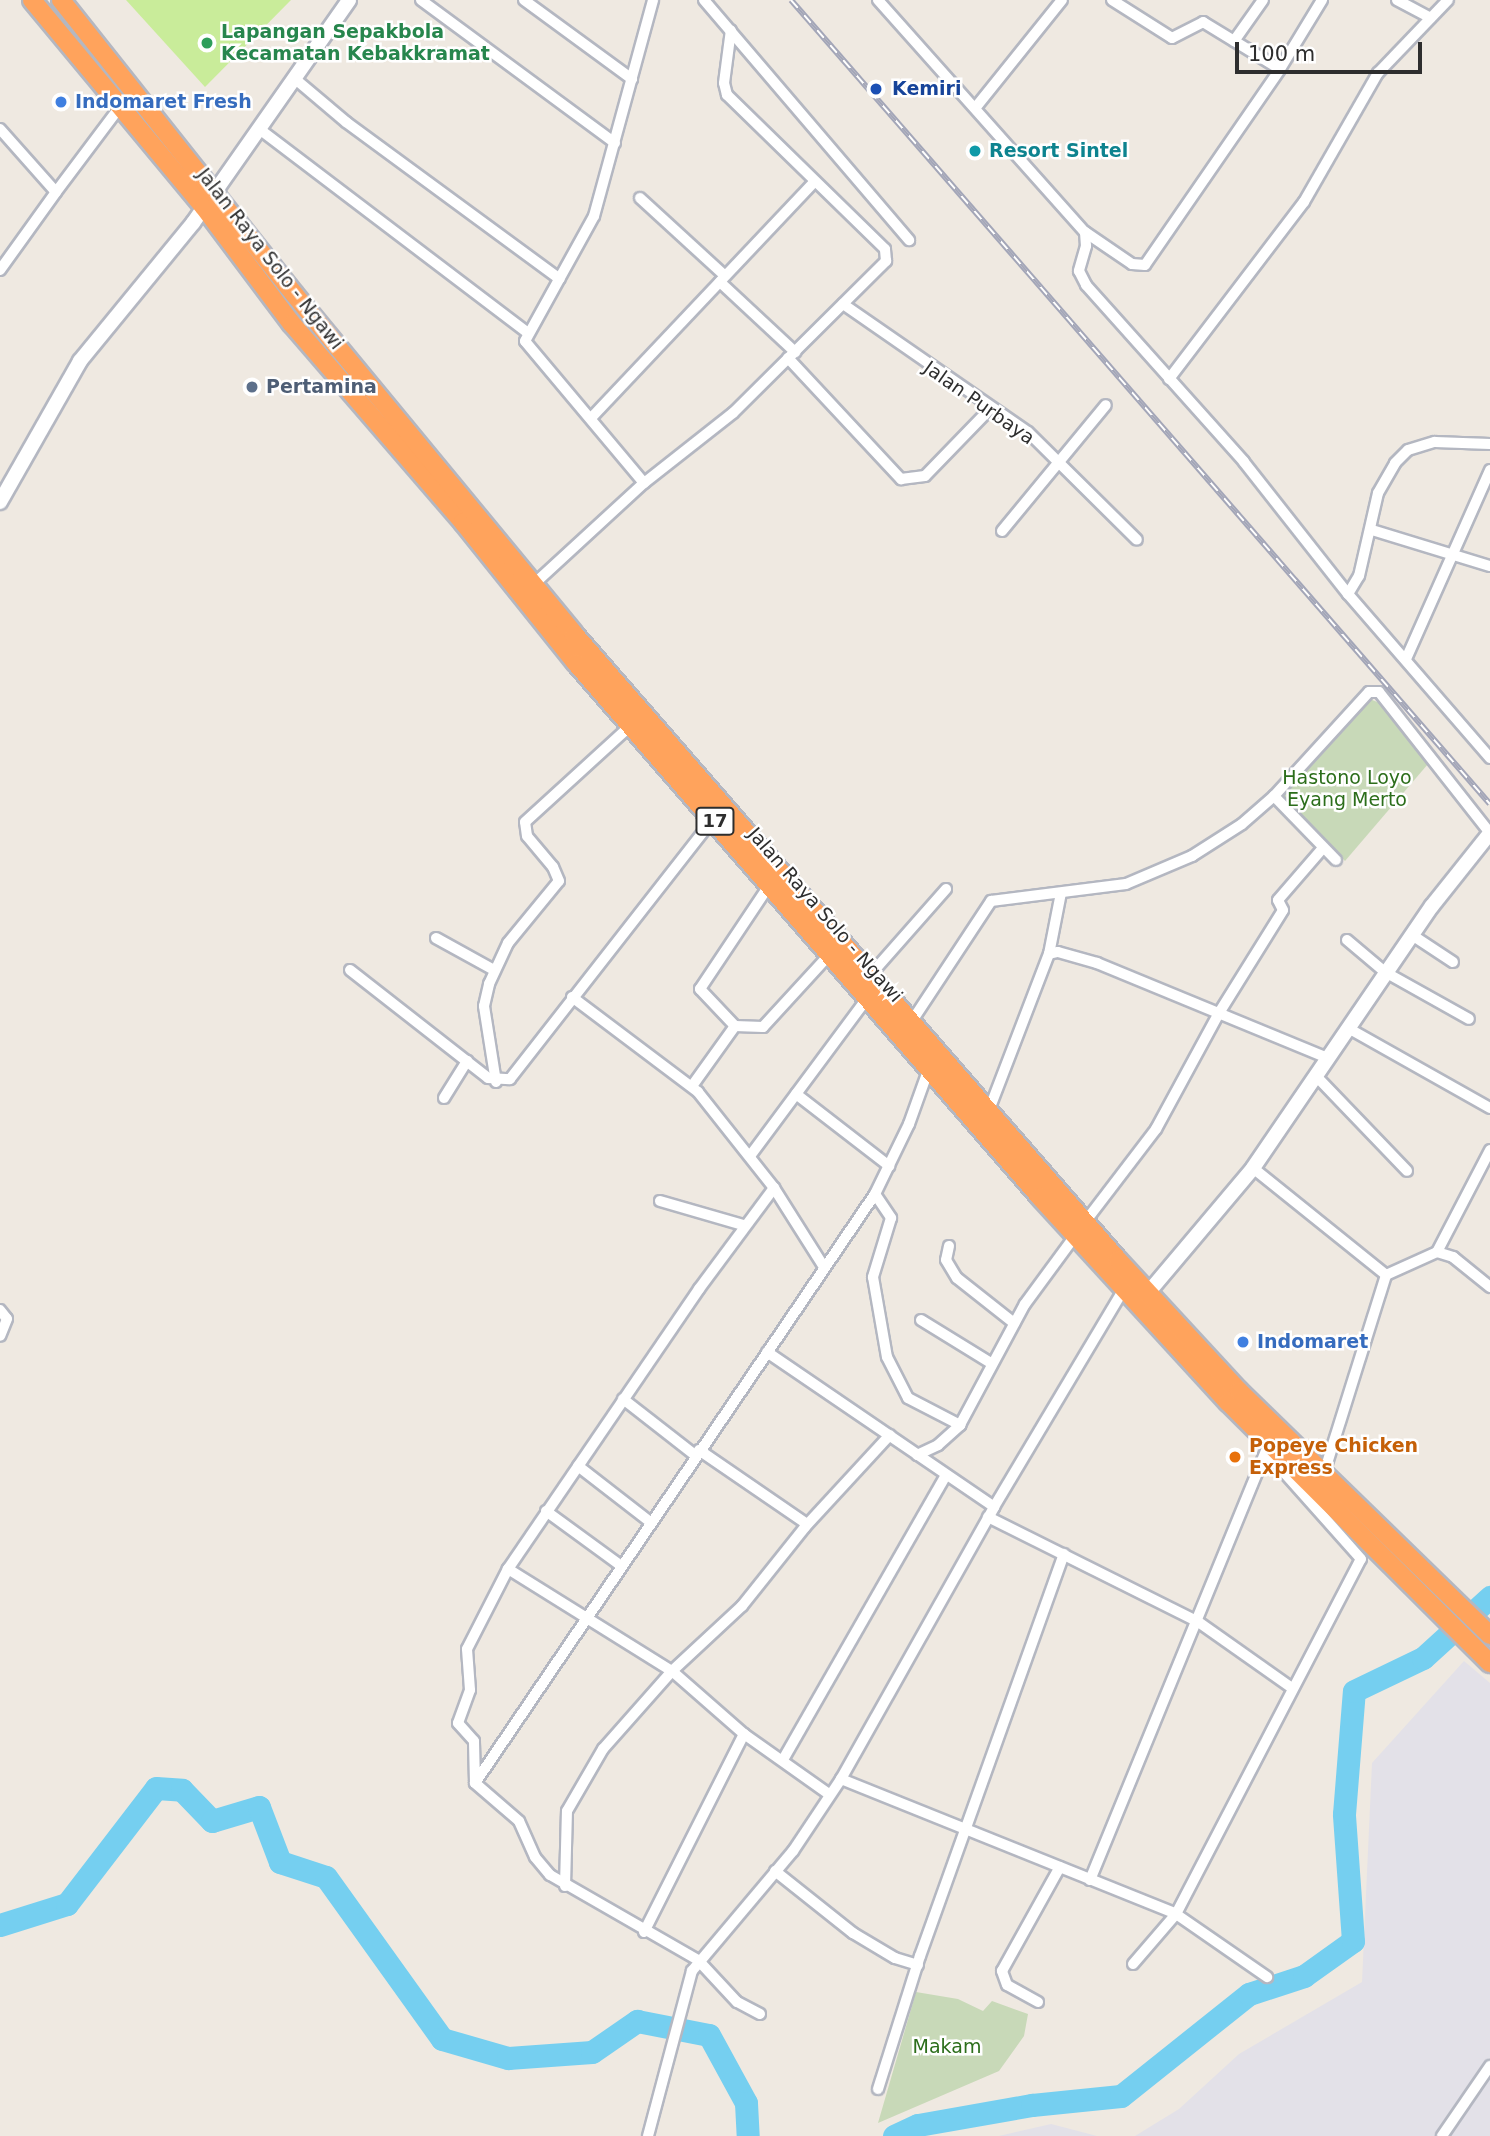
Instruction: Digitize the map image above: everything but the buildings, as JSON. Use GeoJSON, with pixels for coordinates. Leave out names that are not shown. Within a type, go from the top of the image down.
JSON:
{"type":"FeatureCollection","features":[{"type":"Feature","properties":{"kind":"highway","name":"Jalan Raya Solo - Ngawi"},"geometry":{"type":"LineString","coordinates":[[32,0],[119,108],[204,207],[306,341],[455,512],[630,726],[929,1068],[1128,1282],[1268,1448],[1484,1658]]}},
{"type":"Feature","properties":{"kind":"highway","name":"Jalan Raya Solo - Ngawi"},"geometry":{"type":"LineString","coordinates":[[61,0],[215,190],[294,294],[534,584],[989,1110],[1080,1229]]}},
{"type":"Feature","properties":{"kind":"highway","name":"Jalan Raya Solo - Ngawi"},"geometry":{"type":"LineString","coordinates":[[1143,1299],[1490,1635]]}},
{"type":"Feature","properties":{"kind":"street"},"geometry":{"type":"LineString","coordinates":[[0,502],[80,361],[204,207],[349,0]]}},
{"type":"Feature","properties":{"kind":"street"},"geometry":{"type":"LineString","coordinates":[[421,0],[615,143]]}},
{"type":"Feature","properties":{"kind":"street"},"geometry":{"type":"LineString","coordinates":[[524,0],[632,79]]}},
{"type":"Feature","properties":{"kind":"street"},"geometry":{"type":"LineString","coordinates":[[644,483],[592,417],[527,347],[527,333],[594,216],[653,0]]}},
{"type":"Feature","properties":{"kind":"street"},"geometry":{"type":"LineString","coordinates":[[704,0],[909,240]]}},
{"type":"Feature","properties":{"kind":"street"},"geometry":{"type":"LineString","coordinates":[[878,0],[1085,232],[1132,264],[1146,265],[1280,69],[1322,0]]}},
{"type":"Feature","properties":{"kind":"street"},"geometry":{"type":"LineString","coordinates":[[976,107],[1062,0]]}},
{"type":"Feature","properties":{"kind":"street"},"geometry":{"type":"LineString","coordinates":[[1112,0],[1172,38],[1198,21],[1280,69]]}},
{"type":"Feature","properties":{"kind":"street"},"geometry":{"type":"LineString","coordinates":[[1234,41],[1263,0]]}},
{"type":"Feature","properties":{"kind":"street"},"geometry":{"type":"LineString","coordinates":[[1397,0],[1431,18]]}},
{"type":"Feature","properties":{"kind":"street"},"geometry":{"type":"LineString","coordinates":[[1170,379],[1304,202],[1361,96],[1448,0]]}},
{"type":"Feature","properties":{"kind":"street"},"geometry":{"type":"LineString","coordinates":[[534,584],[644,483],[733,412],[884,264],[887,253],[727,95],[724,83],[731,30]]}},
{"type":"Feature","properties":{"kind":"street"},"geometry":{"type":"LineString","coordinates":[[294,78],[346,122],[560,279]]}},
{"type":"Feature","properties":{"kind":"street"},"geometry":{"type":"LineString","coordinates":[[0,270],[119,108]]}},
{"type":"Feature","properties":{"kind":"street"},"geometry":{"type":"LineString","coordinates":[[258,128],[527,333]]}},
{"type":"Feature","properties":{"kind":"street"},"geometry":{"type":"LineString","coordinates":[[0,129],[56,192]]}},
{"type":"Feature","properties":{"kind":"street"},"geometry":{"type":"LineString","coordinates":[[592,417],[814,181]]}},
{"type":"Feature","properties":{"kind":"street"},"geometry":{"type":"LineString","coordinates":[[640,198],[722,279],[901,479],[925,476],[991,408]]}},
{"type":"Feature","properties":{"kind":"street"},"geometry":{"type":"LineString","coordinates":[[1085,232],[1082,281],[1244,462],[1348,594],[1490,758]]}},
{"type":"Feature","properties":{"kind":"street","name":"Jalan Purbaya"},"geometry":{"type":"LineString","coordinates":[[843,304],[1028,432],[1138,540]]}},
{"type":"Feature","properties":{"kind":"street"},"geometry":{"type":"LineString","coordinates":[[1002,531],[1107,405]]}},
{"type":"Feature","properties":{"kind":"street"},"geometry":{"type":"LineString","coordinates":[[1348,594],[1359,576],[1381,485],[1408,450],[1452,441],[1490,444]]}},
{"type":"Feature","properties":{"kind":"street"},"geometry":{"type":"LineString","coordinates":[[1406,659],[1490,470]]}},
{"type":"Feature","properties":{"kind":"street"},"geometry":{"type":"LineString","coordinates":[[1372,530],[1490,566]]}},
{"type":"Feature","properties":{"kind":"street"},"geometry":{"type":"LineString","coordinates":[[912,1021],[991,901],[1010,896],[1061,893],[1126,884],[1172,866],[1242,824],[1274,796],[1336,724],[1374,691],[1490,833],[1385,972],[1317,1077],[1253,1168],[1143,1299]]}},
{"type":"Feature","properties":{"kind":"street"},"geometry":{"type":"LineString","coordinates":[[496,1082],[484,1006],[494,970],[522,923],[559,881],[554,867],[527,836],[525,822],[630,726]]}},
{"type":"Feature","properties":{"kind":"street"},"geometry":{"type":"LineString","coordinates":[[1274,796],[1336,860]]}},
{"type":"Feature","properties":{"kind":"street"},"geometry":{"type":"LineString","coordinates":[[350,970],[496,1082],[510,1079],[713,819]]}},
{"type":"Feature","properties":{"kind":"street"},"geometry":{"type":"LineString","coordinates":[[916,1455],[938,1445],[960,1425],[1014,1322],[1156,1129],[1219,1013],[1283,910],[1278,900],[1323,848]]}},
{"type":"Feature","properties":{"kind":"street"},"geometry":{"type":"LineString","coordinates":[[770,884],[700,989],[736,1026],[763,1027],[830,954]]}},
{"type":"Feature","properties":{"kind":"street"},"geometry":{"type":"LineString","coordinates":[[872,973],[946,889]]}},
{"type":"Feature","properties":{"kind":"street"},"geometry":{"type":"LineString","coordinates":[[989,1110],[1049,954],[1061,893]]}},
{"type":"Feature","properties":{"kind":"street"},"geometry":{"type":"LineString","coordinates":[[1412,934],[1453,962]]}},
{"type":"Feature","properties":{"kind":"street"},"geometry":{"type":"LineString","coordinates":[[436,938],[494,970]]}},
{"type":"Feature","properties":{"kind":"street"},"geometry":{"type":"LineString","coordinates":[[1347,940],[1385,972],[1469,1019]]}},
{"type":"Feature","properties":{"kind":"street"},"geometry":{"type":"LineString","coordinates":[[1049,954],[1070,953],[1328,1058]]}},
{"type":"Feature","properties":{"kind":"street"},"geometry":{"type":"LineString","coordinates":[[572,997],[692,1086],[774,1188],[824,1267]]}},
{"type":"Feature","properties":{"kind":"street"},"geometry":{"type":"LineString","coordinates":[[750,1156],[868,997]]}},
{"type":"Feature","properties":{"kind":"street"},"geometry":{"type":"LineString","coordinates":[[692,1086],[736,1026]]}},
{"type":"Feature","properties":{"kind":"street"},"geometry":{"type":"LineString","coordinates":[[1348,1027],[1490,1108]]}},
{"type":"Feature","properties":{"kind":"street"},"geometry":{"type":"LineString","coordinates":[[444,1098],[467,1061]]}},
{"type":"Feature","properties":{"kind":"street"},"geometry":{"type":"LineString","coordinates":[[475,1783],[649,1521],[875,1194],[929,1068]]}},
{"type":"Feature","properties":{"kind":"street"},"geometry":{"type":"LineString","coordinates":[[1317,1077],[1408,1171]]}},
{"type":"Feature","properties":{"kind":"street"},"geometry":{"type":"LineString","coordinates":[[796,1094],[889,1166]]}},
{"type":"Feature","properties":{"kind":"street"},"geometry":{"type":"LineString","coordinates":[[1324,1473],[1386,1275],[1437,1252],[1490,1150]]}},
{"type":"Feature","properties":{"kind":"street"},"geometry":{"type":"LineString","coordinates":[[1253,1168],[1386,1275]]}},
{"type":"Feature","properties":{"kind":"street"},"geometry":{"type":"LineString","coordinates":[[760,2014],[737,2001],[698,1960],[565,1886],[540,1866],[519,1821],[475,1783],[474,1741],[458,1723],[470,1690],[465,1653],[508,1569],[743,1225],[774,1188]]}},
{"type":"Feature","properties":{"kind":"street"},"geometry":{"type":"LineString","coordinates":[[875,1194],[891,1218],[873,1277],[884,1324],[887,1357],[908,1398],[960,1425]]}},
{"type":"Feature","properties":{"kind":"street"},"geometry":{"type":"LineString","coordinates":[[660,1201],[743,1225]]}},
{"type":"Feature","properties":{"kind":"street"},"geometry":{"type":"LineString","coordinates":[[949,1246],[946,1260],[957,1278],[1014,1322]]}},
{"type":"Feature","properties":{"kind":"street"},"geometry":{"type":"LineString","coordinates":[[1437,1252],[1452,1257],[1490,1287]]}},
{"type":"Feature","properties":{"kind":"street"},"geometry":{"type":"LineString","coordinates":[[648,2136],[687,1980],[698,1960],[775,1871],[841,1779],[993,1507],[1128,1282]]}},
{"type":"Feature","properties":{"kind":"street"},"geometry":{"type":"LineString","coordinates":[[0,1310],[7,1319],[0,1336]]}},
{"type":"Feature","properties":{"kind":"street"},"geometry":{"type":"LineString","coordinates":[[921,1320],[991,1363]]}},
{"type":"Feature","properties":{"kind":"street"},"geometry":{"type":"LineString","coordinates":[[767,1352],[993,1507]]}},
{"type":"Feature","properties":{"kind":"street"},"geometry":{"type":"LineString","coordinates":[[623,1399],[697,1453],[807,1524]]}},
{"type":"Feature","properties":{"kind":"street"},"geometry":{"type":"LineString","coordinates":[[565,1886],[570,1802],[603,1749],[672,1671],[742,1606],[807,1524],[890,1435]]}},
{"type":"Feature","properties":{"kind":"street"},"geometry":{"type":"LineString","coordinates":[[1090,1880],[1268,1448],[1361,1558],[1175,1914],[1133,1964]]}},
{"type":"Feature","properties":{"kind":"street"},"geometry":{"type":"LineString","coordinates":[[578,1466],[649,1521]]}},
{"type":"Feature","properties":{"kind":"street"},"geometry":{"type":"LineString","coordinates":[[784,1758],[946,1475]]}},
{"type":"Feature","properties":{"kind":"street"},"geometry":{"type":"LineString","coordinates":[[546,1511],[620,1565]]}},
{"type":"Feature","properties":{"kind":"street"},"geometry":{"type":"LineString","coordinates":[[988,1517],[1198,1621],[1292,1688]]}},
{"type":"Feature","properties":{"kind":"street"},"geometry":{"type":"LineString","coordinates":[[878,2089],[918,1965],[1065,1554]]}},
{"type":"Feature","properties":{"kind":"street"},"geometry":{"type":"LineString","coordinates":[[508,1569],[586,1614],[672,1671],[744,1734],[784,1758],[830,1795]]}},
{"type":"Feature","properties":{"kind":"street"},"geometry":{"type":"LineString","coordinates":[[644,1932],[744,1734]]}},
{"type":"Feature","properties":{"kind":"street"},"geometry":{"type":"LineString","coordinates":[[841,1779],[1175,1914],[1267,1977]]}},
{"type":"Feature","properties":{"kind":"street"},"geometry":{"type":"LineString","coordinates":[[1038,2002],[1007,1985],[1002,1971],[1060,1867]]}},
{"type":"Feature","properties":{"kind":"street"},"geometry":{"type":"LineString","coordinates":[[775,1871],[853,1933],[895,1958],[918,1965]]}},
{"type":"Feature","properties":{"kind":"street"},"geometry":{"type":"LineString","coordinates":[[1442,2136],[1490,2066]]}},
{"type":"Feature","properties":{"kind":"shaded area"},"geometry":{"type":"Polygon","coordinates":[[[1464,1661],[1490,1683],[1490,2136],[1135,2136],[1179,2109],[1239,2054],[1362,1982],[1372,1763],[1464,1661]]]}},
{"type":"Feature","properties":{"kind":"shaded area"},"geometry":{"type":"Polygon","coordinates":[[[1051,2124],[1097,2136],[999,2136],[1051,2124]]]}},
{"type":"Feature","properties":{"kind":"green space","name":"Lapangan Sepakbola Kecamatan Kebakkramat"},"geometry":{"type":"Polygon","coordinates":[[[126,0],[291,0],[205,87],[126,0]]]}},
{"type":"Feature","properties":{"kind":"green space","name":"Hastono Loyo Eyang Merto"},"geometry":{"type":"Polygon","coordinates":[[[1370,699],[1382,704],[1428,764],[1345,861],[1279,795],[1370,699]]]}},
{"type":"Feature","properties":{"kind":"green space","name":"Makam"},"geometry":{"type":"Polygon","coordinates":[[[916,1992],[958,1999],[983,2011],[992,2001],[1028,2014],[1024,2036],[999,2071],[878,2123],[916,1992]]]}},
{"type":"Feature","properties":{"kind":"waterway"},"geometry":{"type":"LineString","coordinates":[[894,2136],[918,2125],[1032,2105],[1121,2096],[1249,1994],[1304,1976],[1353,1941],[1344,1814],[1354,1691],[1423,1658],[1490,1597]]}},
{"type":"Feature","properties":{"kind":"waterway"},"geometry":{"type":"LineString","coordinates":[[0,1925],[67,1904],[156,1788],[182,1790],[212,1821],[259,1807],[280,1862],[326,1877],[442,2039],[508,2058],[592,2052],[637,2021],[709,2035],[746,2103],[748,2136]]}},
{"type":"Feature","properties":{"kind":"railway"},"geometry":{"type":"LineString","coordinates":[[791,0],[1490,804]]}},
{"type":"Feature","properties":{"kind":"place","name":"Lapangan Sepakbola Kecamatan Kebakkramat"},"geometry":{"type":"Point","coordinates":[207,43]}},
{"type":"Feature","properties":{"kind":"place","name":"Kemiri"},"geometry":{"type":"Point","coordinates":[876,89]}},
{"type":"Feature","properties":{"kind":"place","name":"Indomaret Fresh"},"geometry":{"type":"Point","coordinates":[61,102]}},
{"type":"Feature","properties":{"kind":"place","name":"Resort Sintel"},"geometry":{"type":"Point","coordinates":[975,151]}},
{"type":"Feature","properties":{"kind":"place","name":"Pertamina"},"geometry":{"type":"Point","coordinates":[252,387]}},
{"type":"Feature","properties":{"kind":"place","name":"Indomaret"},"geometry":{"type":"Point","coordinates":[1243,1342]}},
{"type":"Feature","properties":{"kind":"place","name":"Popeye Chicken Express"},"geometry":{"type":"Point","coordinates":[1235,1457]}}]}
